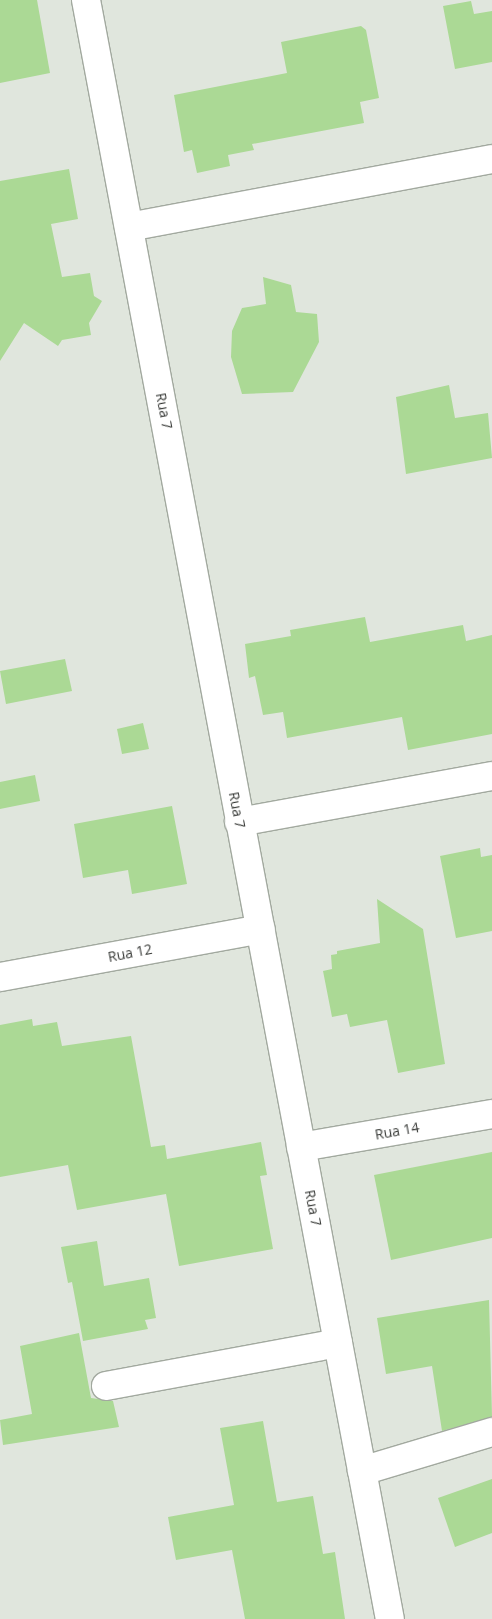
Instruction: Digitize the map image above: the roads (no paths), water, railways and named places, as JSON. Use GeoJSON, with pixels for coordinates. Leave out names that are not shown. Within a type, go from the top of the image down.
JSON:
{"type":"FeatureCollection","features":[{"type":"Feature","properties":{"kind":"street","name":"Rua 7"},"geometry":{"type":"LineString","coordinates":[[86,0],[390,1619]]}},
{"type":"Feature","properties":{"kind":"street"},"geometry":{"type":"LineString","coordinates":[[130,227],[492,159]]}},
{"type":"Feature","properties":{"kind":"street"},"geometry":{"type":"LineString","coordinates":[[239,822],[492,776]]}},
{"type":"Feature","properties":{"kind":"street","name":"Rua 12"},"geometry":{"type":"LineString","coordinates":[[0,977],[260,929]]}},
{"type":"Feature","properties":{"kind":"street","name":"Rua 14"},"geometry":{"type":"LineString","coordinates":[[301,1147],[492,1114]]}},
{"type":"Feature","properties":{"kind":"street"},"geometry":{"type":"LineString","coordinates":[[106,1386],[338,1343]]}},
{"type":"Feature","properties":{"kind":"street"},"geometry":{"type":"LineString","coordinates":[[362,1471],[492,1432]]}}]}
